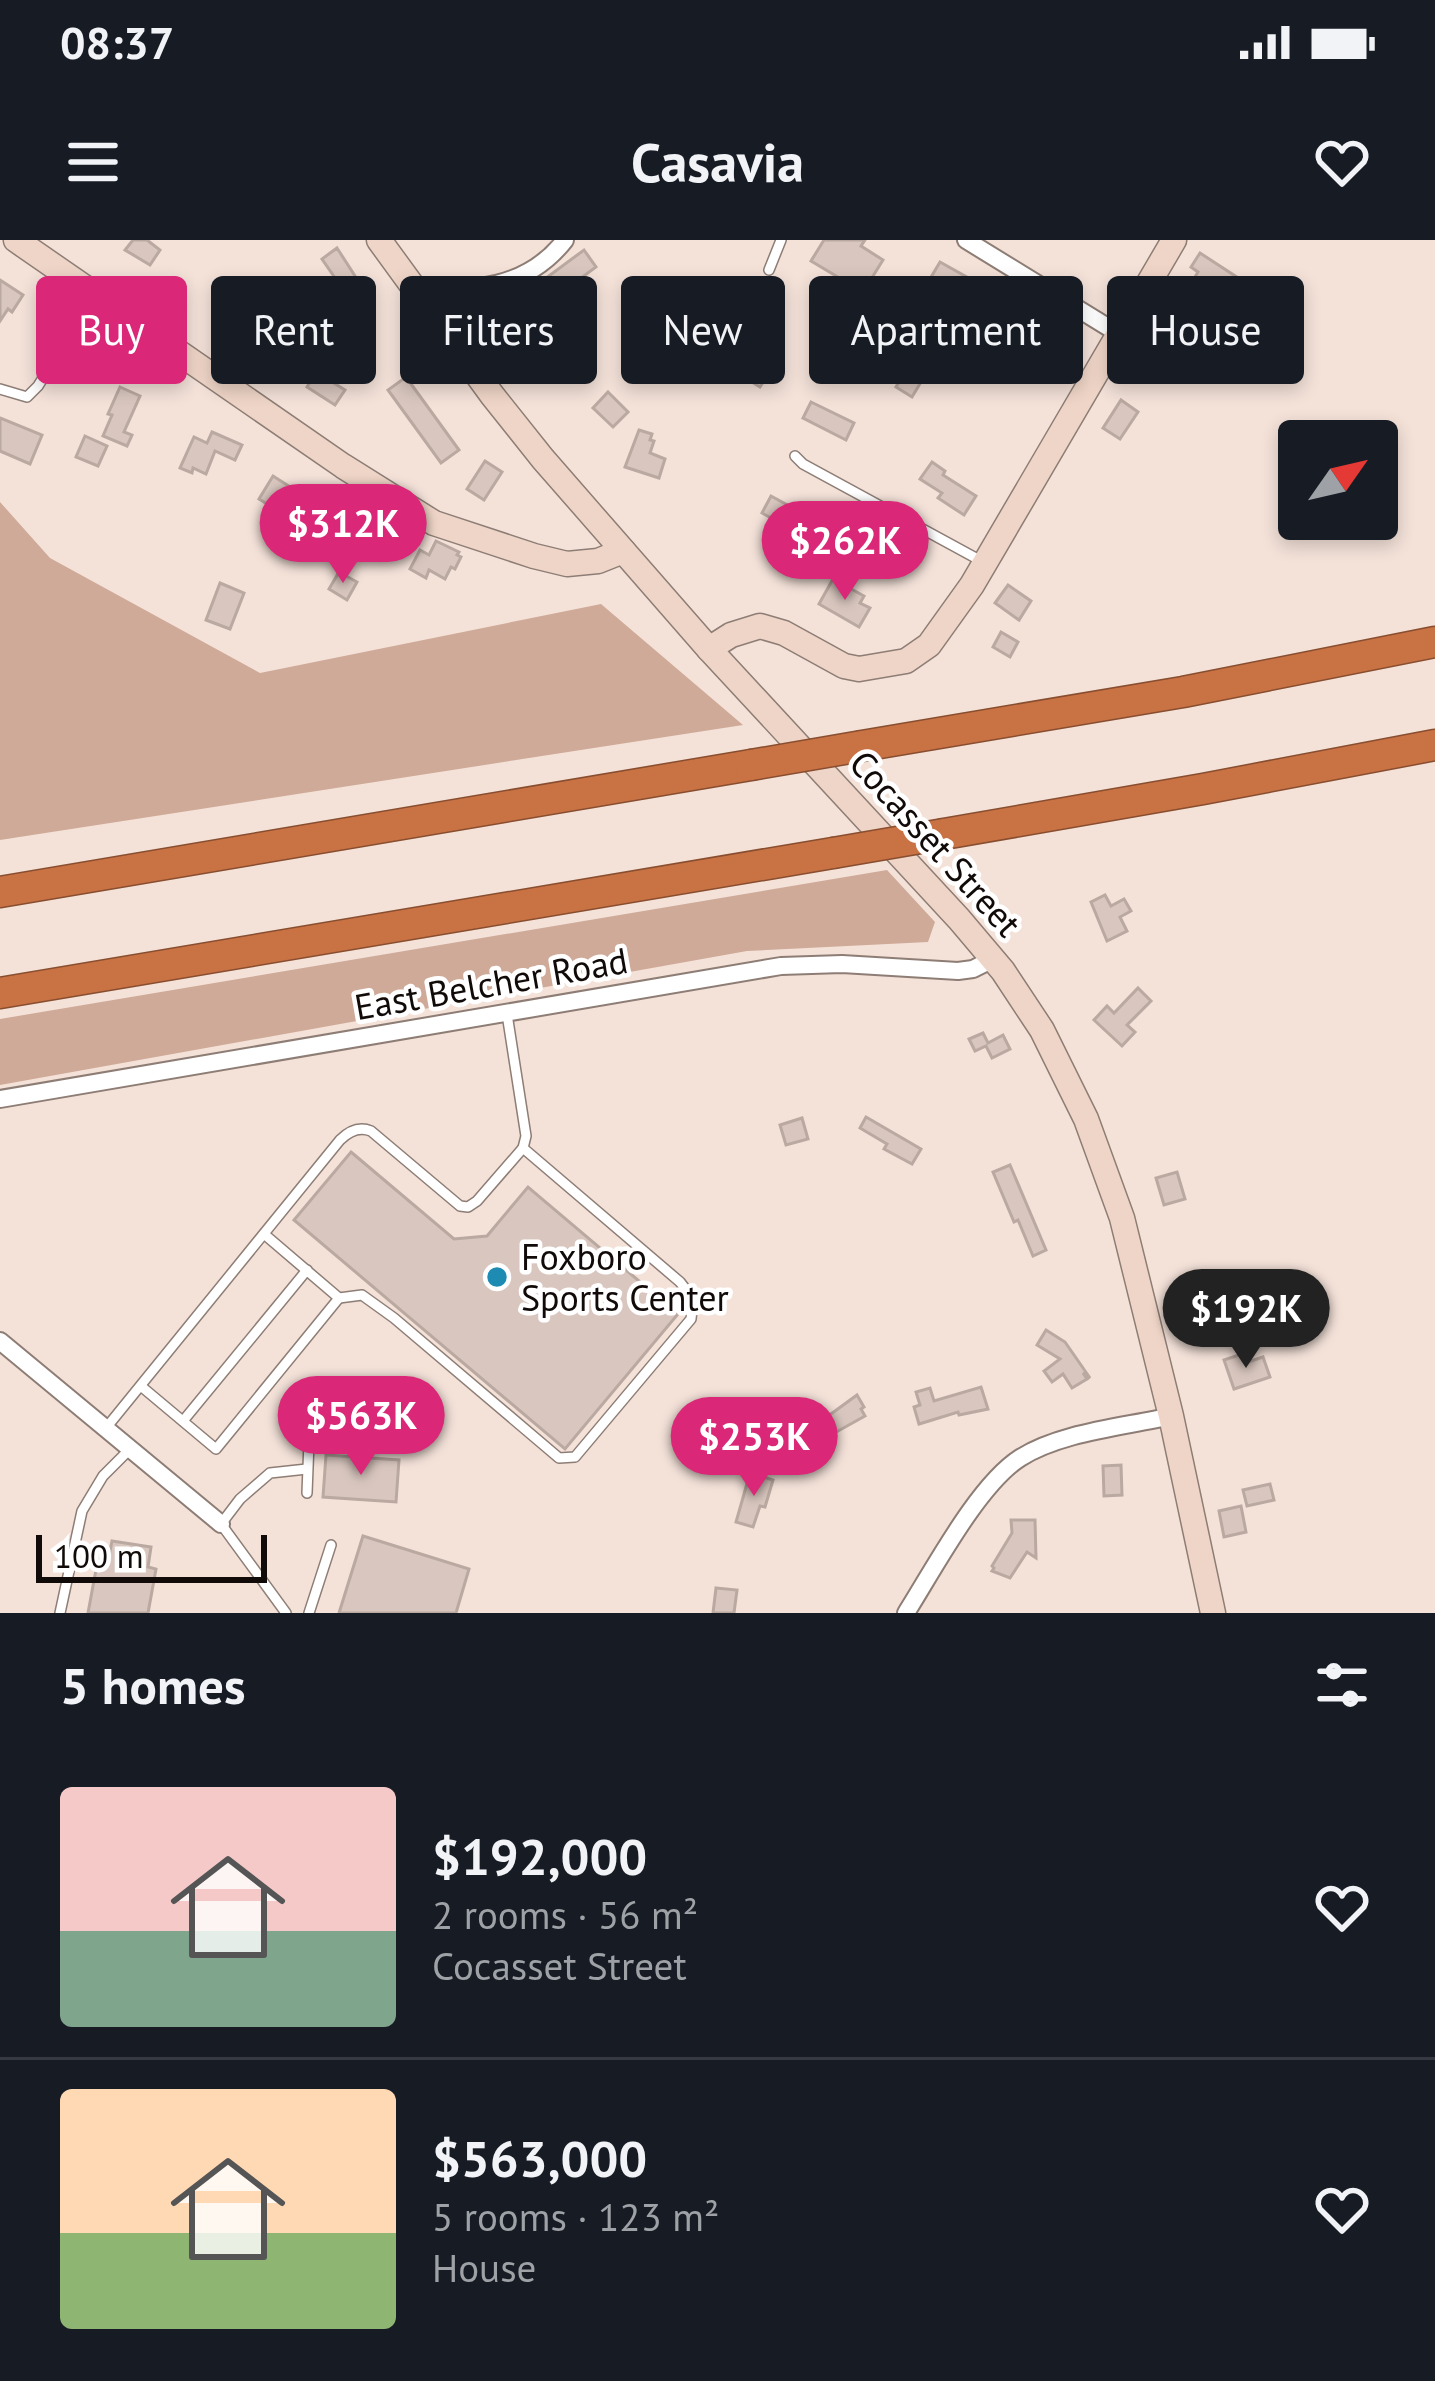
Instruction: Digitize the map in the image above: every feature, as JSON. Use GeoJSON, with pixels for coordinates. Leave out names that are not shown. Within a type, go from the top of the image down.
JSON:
{"type":"FeatureCollection","features":[{"type":"Feature","properties":{"kind":"highway"},"geometry":{"type":"LineString","coordinates":[[0,892],[1183,692],[1435,642]]}},
{"type":"Feature","properties":{"kind":"highway"},"geometry":{"type":"LineString","coordinates":[[0,993],[1167,796],[1435,745]]}},
{"type":"Feature","properties":{"kind":"main road"},"geometry":{"type":"LineString","coordinates":[[16,240],[66,276]]}},
{"type":"Feature","properties":{"kind":"main road"},"geometry":{"type":"LineString","coordinates":[[1153,276],[1174,240]]}},
{"type":"Feature","properties":{"kind":"main road","name":"Cocasset Street"},"geometry":{"type":"LineString","coordinates":[[385,242],[407,276]]}},
{"type":"Feature","properties":{"kind":"main road"},"geometry":{"type":"LineString","coordinates":[[709,649],[730,634],[760,626],[859,669],[915,657],[940,633],[985,563],[1107,355]]}},
{"type":"Feature","properties":{"kind":"main road"},"geometry":{"type":"LineString","coordinates":[[187,359],[434,523],[567,564],[598,561],[623,551]]}},
{"type":"Feature","properties":{"kind":"main road","name":"Cocasset Street"},"geometry":{"type":"LineString","coordinates":[[484,384],[709,649],[959,919],[1024,1000],[1049,1042],[1105,1165],[1132,1252],[1213,1613]]}},
{"type":"Feature","properties":{"kind":"street"},"geometry":{"type":"LineString","coordinates":[[519,276],[541,266],[565,240]]}},
{"type":"Feature","properties":{"kind":"street"},"geometry":{"type":"LineString","coordinates":[[978,243],[1107,326]]}},
{"type":"Feature","properties":{"kind":"street","name":"East Belcher Road"},"geometry":{"type":"LineString","coordinates":[[0,1100],[797,964],[958,971],[993,959]]}},
{"type":"Feature","properties":{"kind":"street"},"geometry":{"type":"LineString","coordinates":[[0,1341],[221,1524]]}},
{"type":"Feature","properties":{"kind":"street"},"geometry":{"type":"LineString","coordinates":[[906,1613],[980,1497],[1005,1468],[1060,1441],[1171,1417]]}},
{"type":"Feature","properties":{"kind":"lane"},"geometry":{"type":"LineString","coordinates":[[769,270],[781,240]]}},
{"type":"Feature","properties":{"kind":"lane"},"geometry":{"type":"LineString","coordinates":[[0,389],[27,397],[39,384]]}},
{"type":"Feature","properties":{"kind":"lane"},"geometry":{"type":"LineString","coordinates":[[795,456],[985,563]]}},
{"type":"Feature","properties":{"kind":"lane"},"geometry":{"type":"LineString","coordinates":[[106,1428],[340,1140],[356,1130],[371,1131],[453,1201],[463,1207],[475,1204],[523,1148],[525,1121],[507,1014]]}},
{"type":"Feature","properties":{"kind":"lane"},"geometry":{"type":"LineString","coordinates":[[142,1387],[216,1449],[339,1298],[362,1295],[559,1458],[575,1457],[692,1319],[693,1299],[680,1282],[523,1148]]}},
{"type":"Feature","properties":{"kind":"lane"},"geometry":{"type":"LineString","coordinates":[[264,1234],[339,1298]]}},
{"type":"Feature","properties":{"kind":"lane"},"geometry":{"type":"LineString","coordinates":[[183,1421],[307,1270]]}},
{"type":"Feature","properties":{"kind":"lane"},"geometry":{"type":"LineString","coordinates":[[307,1493],[309,1442],[401,1447]]}},
{"type":"Feature","properties":{"kind":"lane"},"geometry":{"type":"LineString","coordinates":[[60,1613],[82,1511],[103,1477],[131,1448]]}},
{"type":"Feature","properties":{"kind":"lane"},"geometry":{"type":"LineString","coordinates":[[286,1613],[221,1524],[239,1499],[270,1473],[307,1469]]}},
{"type":"Feature","properties":{"kind":"lane"},"geometry":{"type":"LineString","coordinates":[[309,1613],[331,1545]]}},
{"type":"Feature","properties":{"kind":"shaded area"},"geometry":{"type":"Polygon","coordinates":[[[0,502],[50,558],[260,673],[601,604],[743,725],[0,840],[0,502]]]}},
{"type":"Feature","properties":{"kind":"shaded area"},"geometry":{"type":"Polygon","coordinates":[[[887,870],[935,922],[928,942],[747,951],[0,1085],[0,1019],[887,870]]]}},
{"type":"Feature","properties":{"kind":"building"},"geometry":{"type":"Polygon","coordinates":[[[133,240],[147,240],[160,250],[150,265],[125,250],[133,240]]]}},
{"type":"Feature","properties":{"kind":"building"},"geometry":{"type":"Polygon","coordinates":[[[824,240],[865,240],[861,246],[883,260],[873,276],[836,276],[811,261],[824,240]]]}},
{"type":"Feature","properties":{"kind":"building"},"geometry":{"type":"Polygon","coordinates":[[[337,248],[355,276],[334,276],[322,259],[337,248]]]}},
{"type":"Feature","properties":{"kind":"building"},"geometry":{"type":"Polygon","coordinates":[[[584,250],[596,267],[584,276],[549,276],[584,250]]]}},
{"type":"Feature","properties":{"kind":"building"},"geometry":{"type":"Polygon","coordinates":[[[1200,253],[1235,276],[1196,276],[1198,272],[1191,267],[1200,253]]]}},
{"type":"Feature","properties":{"kind":"building"},"geometry":{"type":"Polygon","coordinates":[[[940,262],[965,276],[932,276],[940,262]]]}},
{"type":"Feature","properties":{"kind":"building"},"geometry":{"type":"Polygon","coordinates":[[[0,280],[23,295],[0,321],[0,280]]]}},
{"type":"Feature","properties":{"kind":"building"},"geometry":{"type":"Polygon","coordinates":[[[400,381],[411,384],[459,450],[441,463],[388,390],[400,381]]]}},
{"type":"Feature","properties":{"kind":"building"},"geometry":{"type":"Polygon","coordinates":[[[335,384],[345,390],[335,405],[307,387],[335,384]]]}},
{"type":"Feature","properties":{"kind":"building"},"geometry":{"type":"Polygon","coordinates":[[[898,384],[920,384],[912,397],[898,384]]]}},
{"type":"Feature","properties":{"kind":"building"},"geometry":{"type":"Polygon","coordinates":[[[120,387],[140,396],[124,432],[132,435],[127,446],[103,436],[120,387]]]}},
{"type":"Feature","properties":{"kind":"building"},"geometry":{"type":"Polygon","coordinates":[[[608,392],[628,412],[613,427],[593,408],[608,392]]]}},
{"type":"Feature","properties":{"kind":"building"},"geometry":{"type":"Polygon","coordinates":[[[1121,400],[1138,412],[1120,439],[1103,428],[1121,400]]]}},
{"type":"Feature","properties":{"kind":"building"},"geometry":{"type":"Polygon","coordinates":[[[811,402],[854,423],[846,440],[803,418],[811,402]]]}},
{"type":"Feature","properties":{"kind":"building"},"geometry":{"type":"Polygon","coordinates":[[[0,418],[42,435],[30,464],[0,451],[0,418]]]}},
{"type":"Feature","properties":{"kind":"building"},"geometry":{"type":"Polygon","coordinates":[[[639,430],[652,434],[650,453],[665,459],[659,478],[625,467],[639,430]]]}},
{"type":"Feature","properties":{"kind":"building"},"geometry":{"type":"Polygon","coordinates":[[[212,432],[242,445],[235,460],[215,451],[206,474],[180,468],[194,437],[207,443],[212,432]]]}},
{"type":"Feature","properties":{"kind":"building"},"geometry":{"type":"Polygon","coordinates":[[[85,436],[107,446],[98,466],[76,457],[85,436]]]}},
{"type":"Feature","properties":{"kind":"building"},"geometry":{"type":"Polygon","coordinates":[[[485,461],[502,472],[484,500],[467,489],[485,461]]]}},
{"type":"Feature","properties":{"kind":"building"},"geometry":{"type":"Polygon","coordinates":[[[932,462],[976,496],[964,515],[920,479],[932,462]]]}},
{"type":"Feature","properties":{"kind":"building"},"geometry":{"type":"Polygon","coordinates":[[[273,476],[306,497],[297,512],[276,499],[272,507],[259,499],[273,476]]]}},
{"type":"Feature","properties":{"kind":"building"},"geometry":{"type":"Polygon","coordinates":[[[771,496],[804,514],[794,530],[770,524],[773,519],[762,513],[771,496]]]}},
{"type":"Feature","properties":{"kind":"building"},"geometry":{"type":"Polygon","coordinates":[[[326,517],[347,530],[337,547],[315,534],[326,517]]]}},
{"type":"Feature","properties":{"kind":"building"},"geometry":{"type":"Polygon","coordinates":[[[436,541],[461,557],[445,579],[429,570],[426,578],[410,569],[420,550],[429,555],[436,541]]]}},
{"type":"Feature","properties":{"kind":"building"},"geometry":{"type":"Polygon","coordinates":[[[339,572],[357,582],[347,600],[329,589],[339,572]]]}},
{"type":"Feature","properties":{"kind":"building"},"geometry":{"type":"Polygon","coordinates":[[[833,579],[864,596],[860,603],[870,608],[859,627],[819,604],[833,579]]]}},
{"type":"Feature","properties":{"kind":"building"},"geometry":{"type":"Polygon","coordinates":[[[220,583],[244,593],[230,629],[206,620],[220,583]]]}},
{"type":"Feature","properties":{"kind":"building"},"geometry":{"type":"Polygon","coordinates":[[[1008,585],[1031,601],[1019,620],[995,603],[1008,585]]]}},
{"type":"Feature","properties":{"kind":"building"},"geometry":{"type":"Polygon","coordinates":[[[1001,632],[1018,642],[1010,657],[993,647],[1001,632]]]}},
{"type":"Feature","properties":{"kind":"building"},"geometry":{"type":"Polygon","coordinates":[[[1105,895],[1111,906],[1124,899],[1131,911],[1120,917],[1127,931],[1107,941],[1091,902],[1105,895]]]}},
{"type":"Feature","properties":{"kind":"building"},"geometry":{"type":"Polygon","coordinates":[[[1138,988],[1151,1001],[1127,1025],[1135,1032],[1122,1046],[1094,1020],[1107,1006],[1114,1013],[1138,988]]]}},
{"type":"Feature","properties":{"kind":"building"},"geometry":{"type":"Polygon","coordinates":[[[983,1033],[988,1043],[1003,1035],[1010,1049],[992,1058],[986,1046],[975,1051],[969,1039],[983,1033]]]}},
{"type":"Feature","properties":{"kind":"building"},"geometry":{"type":"Polygon","coordinates":[[[866,1117],[921,1149],[912,1164],[884,1149],[887,1144],[860,1128],[866,1117]]]}},
{"type":"Feature","properties":{"kind":"building"},"geometry":{"type":"Polygon","coordinates":[[[802,1118],[808,1139],[786,1145],[780,1125],[802,1118]]]}},
{"type":"Feature","properties":{"kind":"building","name":"Foxboro Sports Center"},"geometry":{"type":"Polygon","coordinates":[[[351,1152],[454,1239],[487,1236],[528,1187],[678,1314],[565,1449],[294,1220],[351,1152]]]}},
{"type":"Feature","properties":{"kind":"building"},"geometry":{"type":"Polygon","coordinates":[[[1010,1165],[1046,1250],[1033,1256],[993,1172],[1010,1165]]]}},
{"type":"Feature","properties":{"kind":"building"},"geometry":{"type":"Polygon","coordinates":[[[1177,1172],[1185,1199],[1164,1205],[1156,1178],[1177,1172]]]}},
{"type":"Feature","properties":{"kind":"building"},"geometry":{"type":"Polygon","coordinates":[[[1230,1280],[1232,1299],[1187,1301],[1186,1288],[1191,1284],[1230,1280]]]}},
{"type":"Feature","properties":{"kind":"building"},"geometry":{"type":"Polygon","coordinates":[[[1046,1330],[1065,1342],[1090,1378],[1083,1373],[1087,1379],[1072,1388],[1063,1374],[1052,1382],[1044,1371],[1060,1359],[1037,1345],[1046,1330]]]}},
{"type":"Feature","properties":{"kind":"building"},"geometry":{"type":"Polygon","coordinates":[[[1245,1353],[1248,1362],[1263,1357],[1270,1377],[1234,1389],[1224,1360],[1245,1353]]]}},
{"type":"Feature","properties":{"kind":"building"},"geometry":{"type":"Polygon","coordinates":[[[981,1387],[988,1409],[919,1424],[916,1392],[930,1388],[934,1401],[981,1387]]]}},
{"type":"Feature","properties":{"kind":"building"},"geometry":{"type":"Polygon","coordinates":[[[857,1395],[865,1416],[820,1441],[807,1421],[820,1413],[824,1419],[857,1395]]]}},
{"type":"Feature","properties":{"kind":"building"},"geometry":{"type":"Polygon","coordinates":[[[326,1455],[399,1460],[396,1502],[323,1497],[326,1455]]]}},
{"type":"Feature","properties":{"kind":"building"},"geometry":{"type":"Polygon","coordinates":[[[1121,1465],[1122,1495],[1104,1496],[1103,1466],[1121,1465]]]}},
{"type":"Feature","properties":{"kind":"building"},"geometry":{"type":"Polygon","coordinates":[[[750,1473],[773,1480],[753,1527],[736,1522],[750,1473]]]}},
{"type":"Feature","properties":{"kind":"building"},"geometry":{"type":"Polygon","coordinates":[[[1270,1484],[1274,1500],[1247,1506],[1243,1490],[1270,1484]]]}},
{"type":"Feature","properties":{"kind":"building"},"geometry":{"type":"Polygon","coordinates":[[[1241,1506],[1246,1532],[1224,1537],[1219,1511],[1241,1506]]]}},
{"type":"Feature","properties":{"kind":"building"},"geometry":{"type":"Polygon","coordinates":[[[1011,1520],[1035,1520],[1036,1558],[1027,1552],[1010,1578],[992,1571],[992,1566],[1012,1533],[1011,1520]]]}},
{"type":"Feature","properties":{"kind":"building"},"geometry":{"type":"Polygon","coordinates":[[[363,1536],[469,1569],[456,1613],[339,1613],[363,1536]]]}},
{"type":"Feature","properties":{"kind":"building"},"geometry":{"type":"Polygon","coordinates":[[[112,1541],[151,1547],[148,1567],[156,1569],[148,1613],[88,1613],[98,1559],[108,1561],[112,1541]]]}},
{"type":"Feature","properties":{"kind":"building"},"geometry":{"type":"Polygon","coordinates":[[[716,1588],[737,1590],[734,1613],[713,1613],[716,1588]]]}},
{"type":"Feature","properties":{"kind":"place","name":"Foxboro Sports Center"},"geometry":{"type":"Point","coordinates":[497,1277]}}]}
